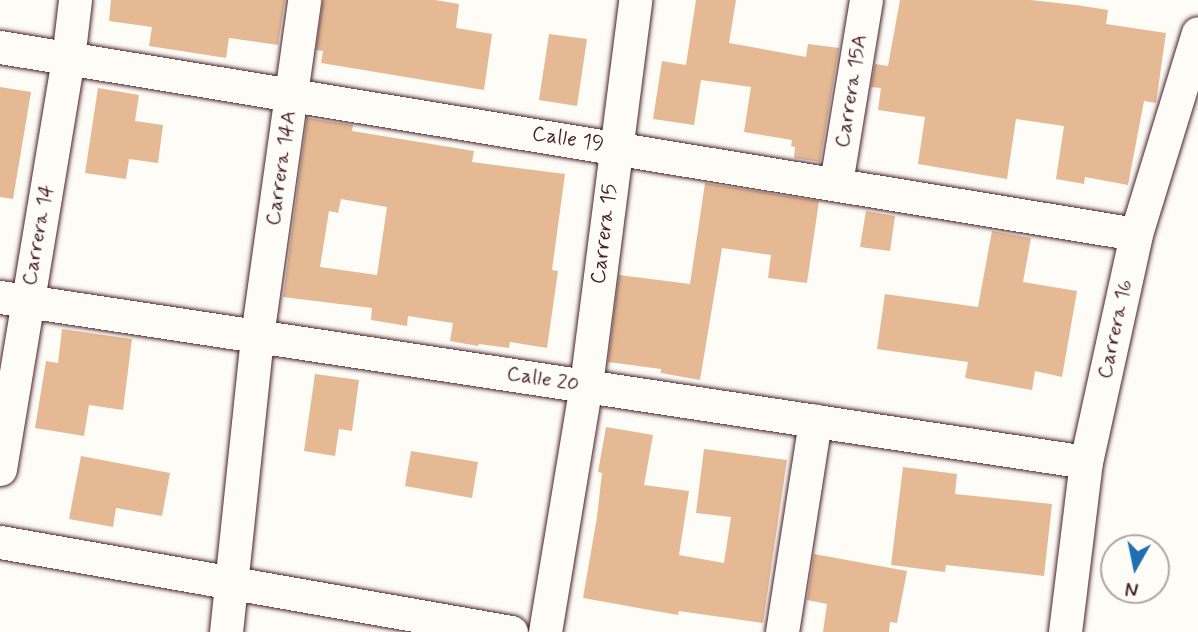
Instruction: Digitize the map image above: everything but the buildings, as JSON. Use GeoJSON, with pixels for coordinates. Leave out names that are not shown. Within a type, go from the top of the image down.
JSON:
{"type":"FeatureCollection","features":[{"type":"Feature","properties":{"kind":"street","name":"Carrera 14"},"geometry":{"type":"LineString","coordinates":[[0,469],[13,299],[68,59],[75,0]]}},
{"type":"Feature","properties":{"kind":"street","name":"Carrera 14A"},"geometry":{"type":"LineString","coordinates":[[226,632],[257,336],[304,0]]}},
{"type":"Feature","properties":{"kind":"street","name":"Carrera 15"},"geometry":{"type":"LineString","coordinates":[[545,632],[586,385],[614,146],[635,0]]}},
{"type":"Feature","properties":{"kind":"street","name":"Carrera 15A"},"geometry":{"type":"LineString","coordinates":[[836,183],[866,0]]}},
{"type":"Feature","properties":{"kind":"street","name":"Carrera 16"},"geometry":{"type":"LineString","coordinates":[[1065,632],[1086,462],[1136,234],[1198,33]]}},
{"type":"Feature","properties":{"kind":"street","name":"Calle 19"},"geometry":{"type":"LineString","coordinates":[[0,47],[1136,234]]}},
{"type":"Feature","properties":{"kind":"street","name":"Calle 20"},"geometry":{"type":"LineString","coordinates":[[13,299],[1086,462]]}},
{"type":"Feature","properties":{"kind":"street"},"geometry":{"type":"LineString","coordinates":[[782,632],[815,421]]}},
{"type":"Feature","properties":{"kind":"street"},"geometry":{"type":"LineString","coordinates":[[0,542],[511,632]]}}]}
